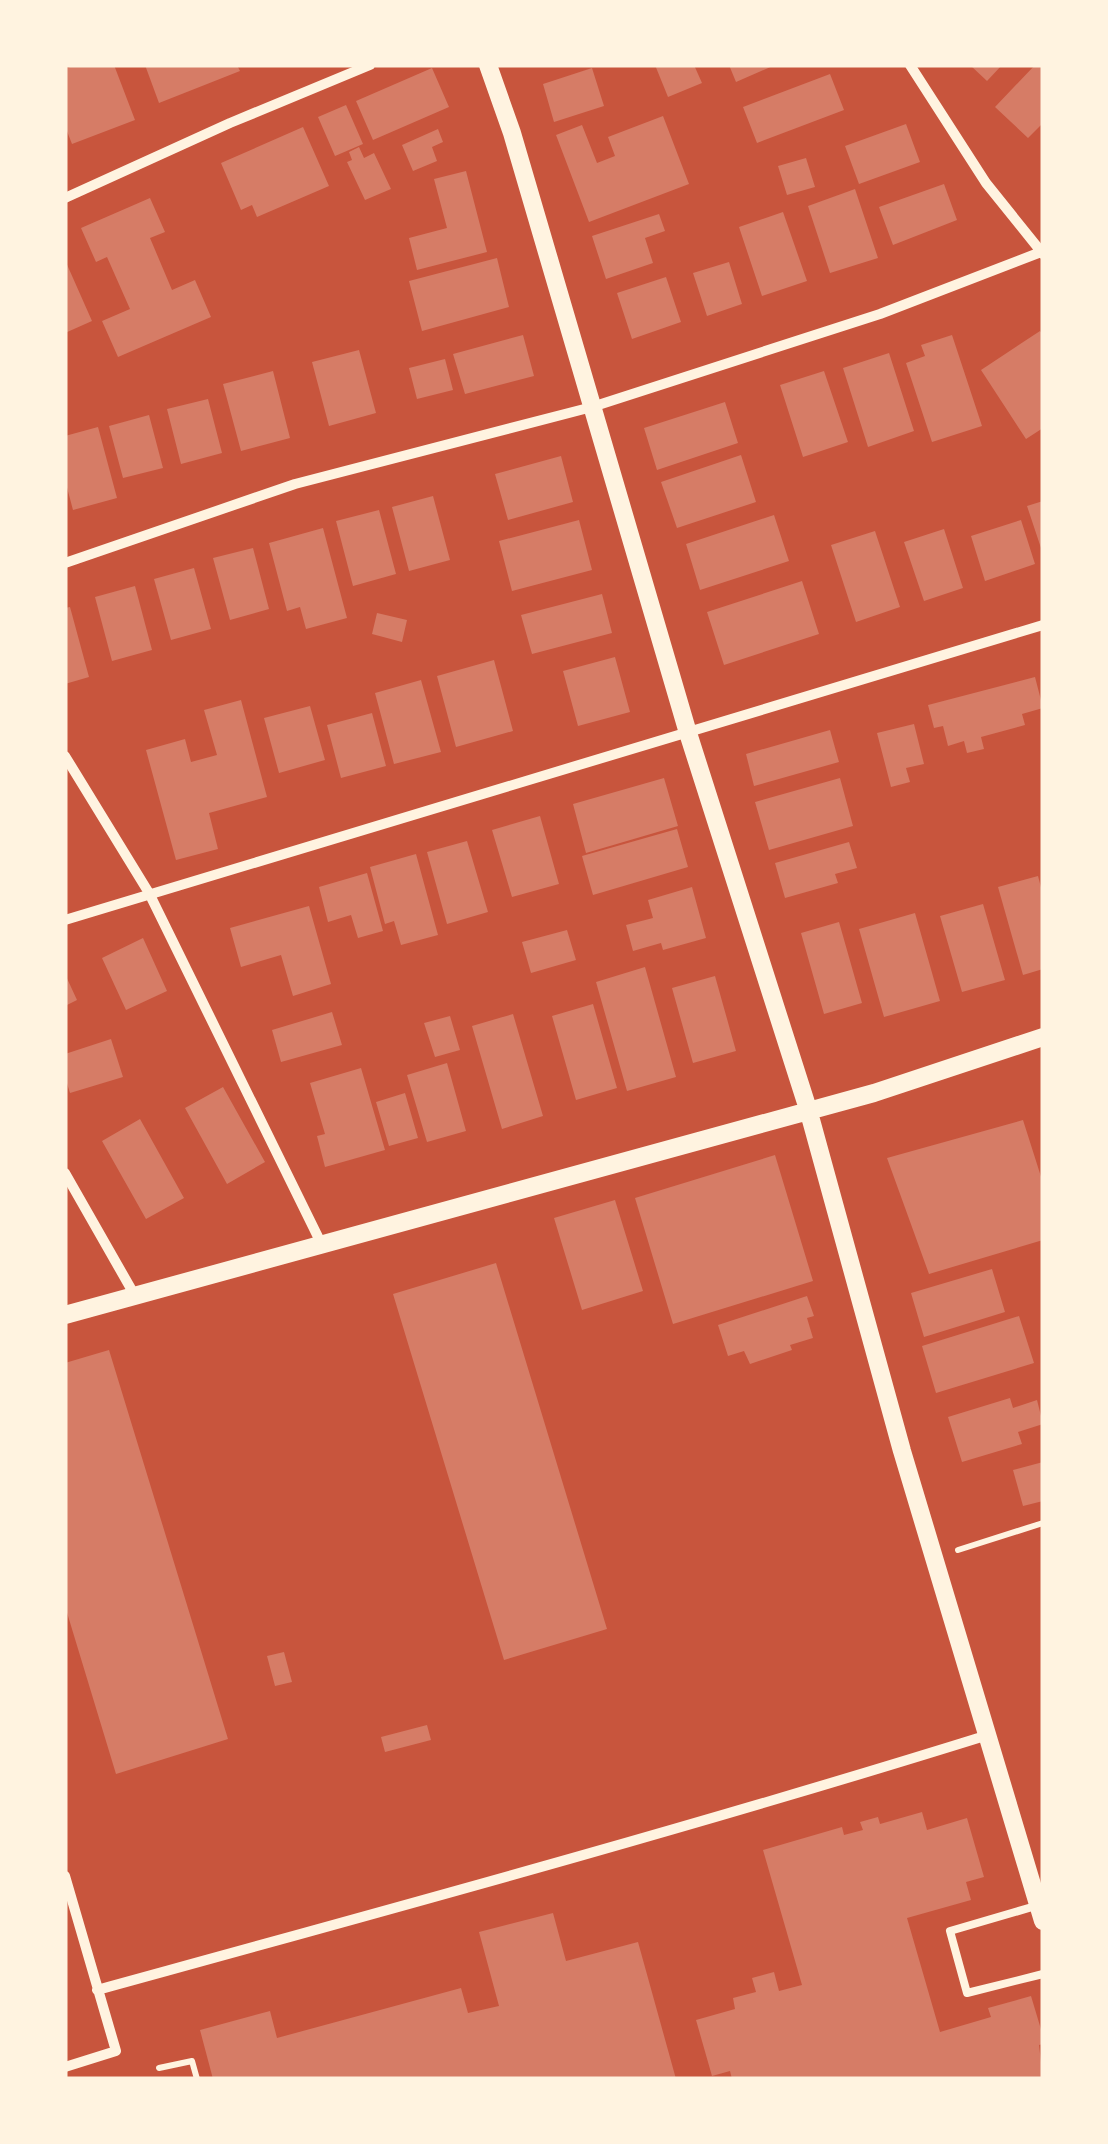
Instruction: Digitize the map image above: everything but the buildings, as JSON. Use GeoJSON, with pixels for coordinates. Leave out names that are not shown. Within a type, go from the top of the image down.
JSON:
{"type":"FeatureCollection","features":[{"type":"Feature","properties":{"kind":"street"},"geometry":{"type":"LineString","coordinates":[[65,198],[370,65]]}},
{"type":"Feature","properties":{"kind":"street"},"geometry":{"type":"LineString","coordinates":[[488,65],[688,733],[808,1109],[902,1451],[1041,1913]]}},
{"type":"Feature","properties":{"kind":"street"},"geometry":{"type":"LineString","coordinates":[[65,563],[296,484],[592,408],[880,314],[1042,253],[986,183],[910,65]]}},
{"type":"Feature","properties":{"kind":"street"},"geometry":{"type":"LineString","coordinates":[[65,920],[1043,626]]}},
{"type":"Feature","properties":{"kind":"street"},"geometry":{"type":"LineString","coordinates":[[65,756],[150,893],[322,1245]]}},
{"type":"Feature","properties":{"kind":"street"},"geometry":{"type":"LineString","coordinates":[[65,1314],[874,1093],[1043,1037]]}},
{"type":"Feature","properties":{"kind":"street"},"geometry":{"type":"LineString","coordinates":[[65,1173],[134,1294]]}},
{"type":"Feature","properties":{"kind":"street"},"geometry":{"type":"LineString","coordinates":[[97,1990],[700,1824],[988,1735]]}},
{"type":"Feature","properties":{"kind":"street"},"geometry":{"type":"LineString","coordinates":[[65,1876],[116,2051],[65,2067]]}},
{"type":"Feature","properties":{"kind":"lane"},"geometry":{"type":"LineString","coordinates":[[1041,1913],[950,1932],[967,1992],[1043,1974]]}},
{"type":"Feature","properties":{"kind":"path"},"geometry":{"type":"LineString","coordinates":[[934,1558],[1043,1524]]}},
{"type":"Feature","properties":{"kind":"path"},"geometry":{"type":"LineString","coordinates":[[159,2068],[192,2061],[197,2079]]}}]}
